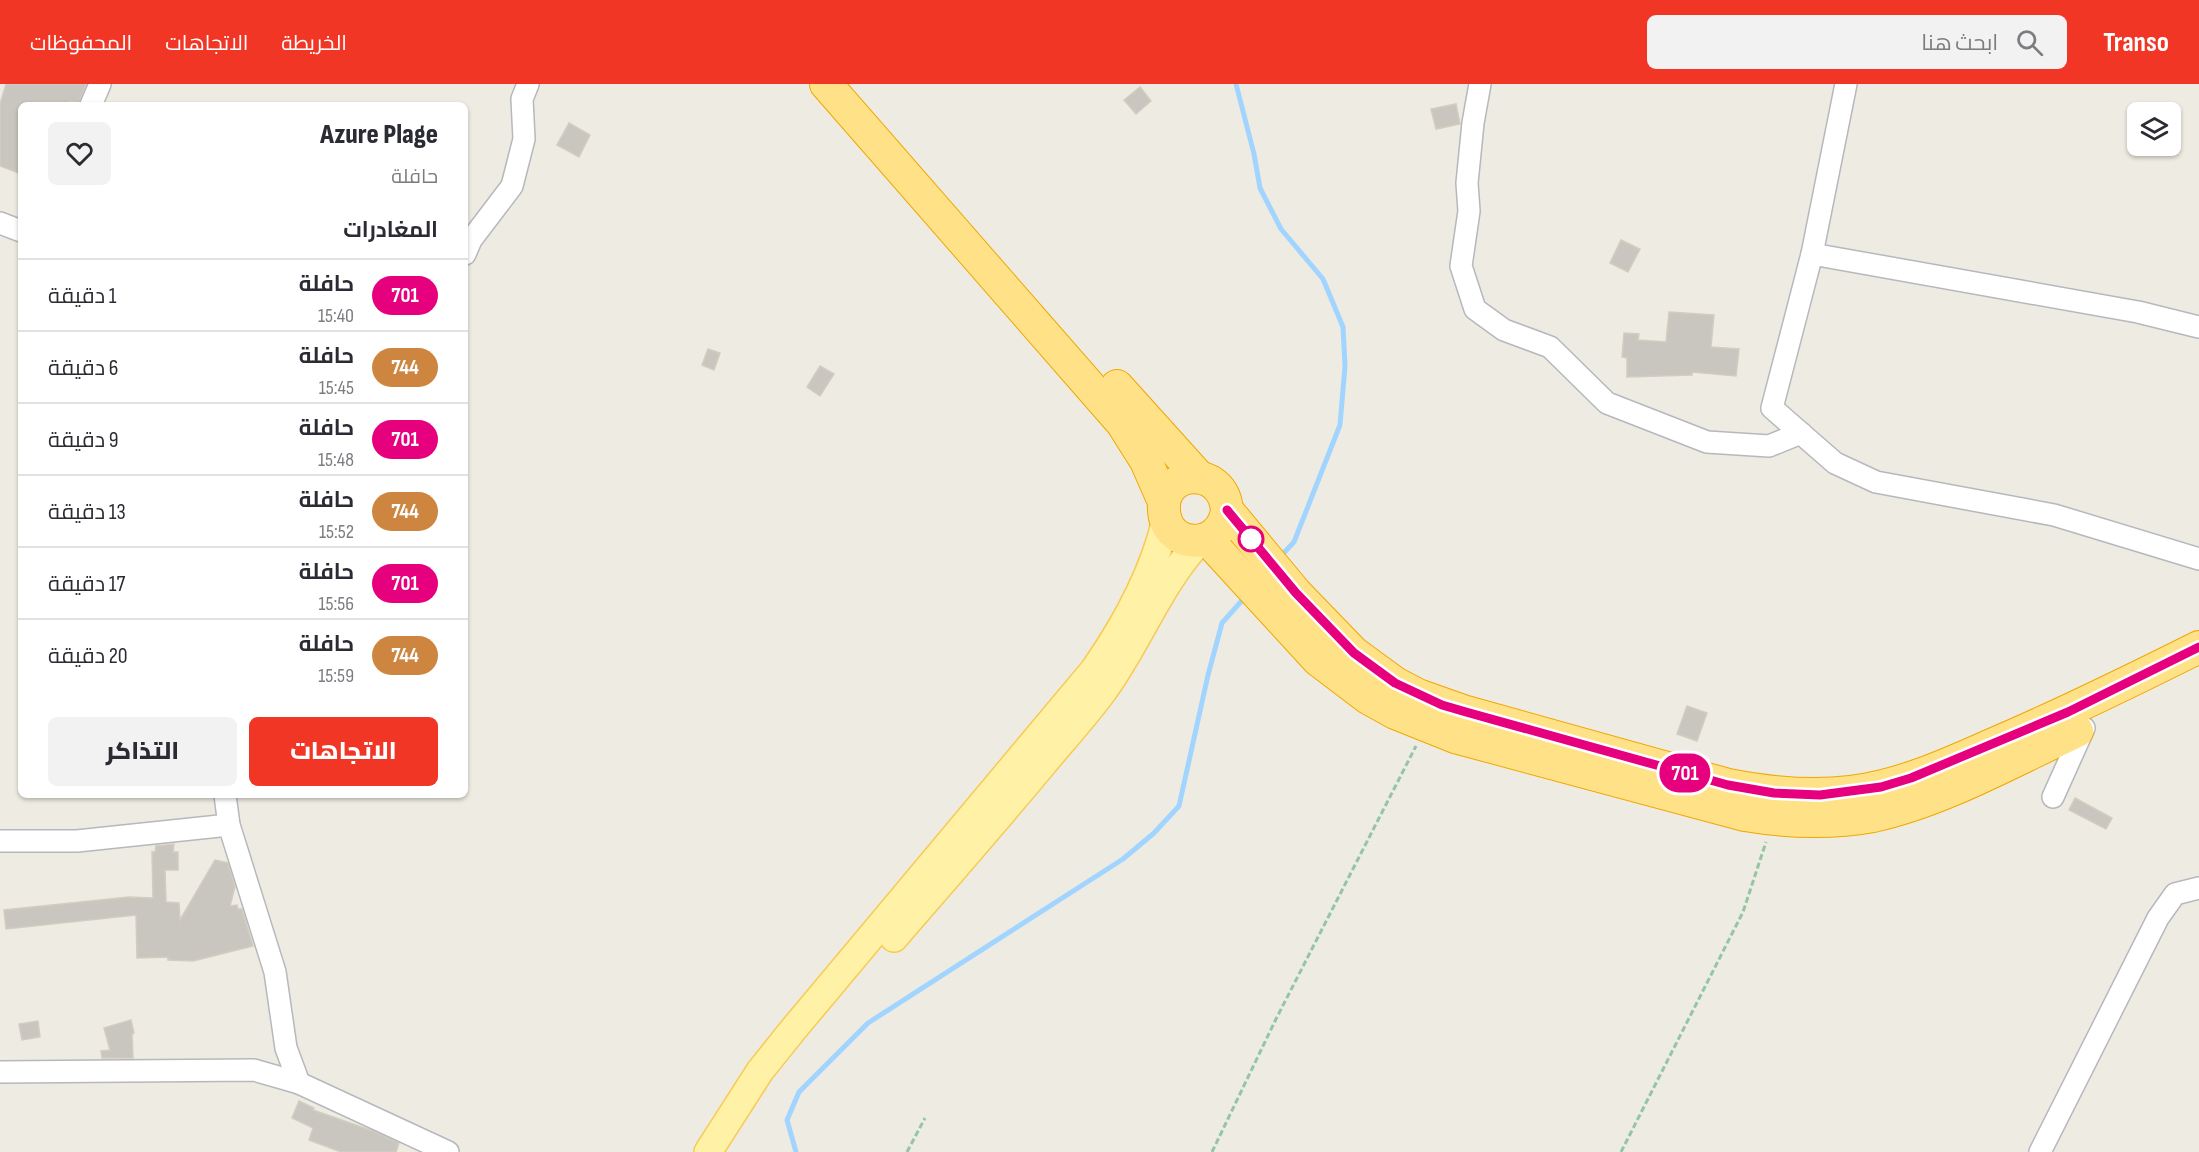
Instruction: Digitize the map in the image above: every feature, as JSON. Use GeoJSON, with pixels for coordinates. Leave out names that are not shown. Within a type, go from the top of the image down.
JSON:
{"type":"FeatureCollection","features":[{"type":"Feature","properties":{"kind":"highway"},"geometry":{"type":"LineString","coordinates":[[826,84],[1122,423],[1146,461],[1172,531],[1182,538],[1211,545],[1318,660],[1342,680],[1395,713],[1424,726],[1455,737],[1716,808],[1773,820],[1831,821],[1872,816],[1943,793],[2199,672]]}},
{"type":"Feature","properties":{"kind":"highway"},"geometry":{"type":"LineString","coordinates":[[853,84],[1157,433],[1199,477],[1219,488],[1224,495],[1227,510],[1226,517],[1211,545]]}},
{"type":"Feature","properties":{"kind":"highway"},"geometry":{"type":"LineString","coordinates":[[1165,511],[1173,486],[1181,481],[1199,477]]}},
{"type":"Feature","properties":{"kind":"highway"},"geometry":{"type":"LineString","coordinates":[[1227,510],[1296,593],[1354,653],[1395,683],[1442,705],[1728,785],[1789,794],[1820,795],[1851,792],[1881,787],[1911,778],[2068,712],[2199,647]]}},
{"type":"Feature","properties":{"kind":"main road"},"geometry":{"type":"LineString","coordinates":[[708,1152],[760,1071],[792,1031],[1094,670],[1110,647],[1145,583],[1158,551],[1165,511]]}},
{"type":"Feature","properties":{"kind":"main road"},"geometry":{"type":"LineString","coordinates":[[729,1152],[762,1096],[802,1043],[984,834],[1103,692],[1133,645],[1179,563],[1211,545]]}},
{"type":"Feature","properties":{"kind":"street"},"geometry":{"type":"LineString","coordinates":[[92,102],[100,84]]}},
{"type":"Feature","properties":{"kind":"street"},"geometry":{"type":"LineString","coordinates":[[468,247],[512,186],[524,139],[522,99],[528,84]]}},
{"type":"Feature","properties":{"kind":"street"},"geometry":{"type":"LineString","coordinates":[[1480,84],[1473,123],[1467,183],[1469,211],[1461,266],[1475,309],[1504,330],[1550,346],[1607,403],[1707,442],[1769,446],[1801,433]]}},
{"type":"Feature","properties":{"kind":"street"},"geometry":{"type":"LineString","coordinates":[[1846,84],[1812,254],[1772,408],[1835,463],[1876,482],[2054,515],[2199,559]]}},
{"type":"Feature","properties":{"kind":"street"},"geometry":{"type":"LineString","coordinates":[[0,223],[18,230]]}},
{"type":"Feature","properties":{"kind":"street"},"geometry":{"type":"LineString","coordinates":[[1812,254],[2116,308],[2199,327]]}},
{"type":"Feature","properties":{"kind":"street"},"geometry":{"type":"LineString","coordinates":[[2053,797],[2084,728]]}},
{"type":"Feature","properties":{"kind":"street"},"geometry":{"type":"LineString","coordinates":[[225,798],[229,825],[275,972],[286,1048],[299,1083]]}},
{"type":"Feature","properties":{"kind":"street"},"geometry":{"type":"LineString","coordinates":[[0,841],[77,841],[229,825]]}},
{"type":"Feature","properties":{"kind":"street"},"geometry":{"type":"LineString","coordinates":[[2040,1152],[2158,918],[2175,894],[2199,888]]}},
{"type":"Feature","properties":{"kind":"street"},"geometry":{"type":"LineString","coordinates":[[0,1072],[254,1070],[299,1083],[448,1152]]}},
{"type":"Feature","properties":{"kind":"path"},"geometry":{"type":"LineString","coordinates":[[1212,1152],[1276,1019],[1413,753],[1424,726]]}},
{"type":"Feature","properties":{"kind":"path"},"geometry":{"type":"LineString","coordinates":[[1621,1152],[1743,912],[1773,820]]}},
{"type":"Feature","properties":{"kind":"path"},"geometry":{"type":"LineString","coordinates":[[907,1152],[925,1118]]}},
{"type":"Feature","properties":{"kind":"building"},"geometry":{"type":"Polygon","coordinates":[[[6,84],[86,84],[79,102],[18,102],[18,173],[0,166],[0,104],[6,84]]]}},
{"type":"Feature","properties":{"kind":"building"},"geometry":{"type":"Polygon","coordinates":[[[1140,87],[1151,101],[1136,114],[1124,100],[1140,87]]]}},
{"type":"Feature","properties":{"kind":"building"},"geometry":{"type":"Polygon","coordinates":[[[1456,104],[1460,124],[1436,129],[1431,109],[1456,104]]]}},
{"type":"Feature","properties":{"kind":"building"},"geometry":{"type":"Polygon","coordinates":[[[569,123],[590,135],[579,157],[557,145],[569,123]]]}},
{"type":"Feature","properties":{"kind":"building"},"geometry":{"type":"Polygon","coordinates":[[[1621,240],[1640,249],[1628,272],[1610,263],[1621,240]]]}},
{"type":"Feature","properties":{"kind":"building"},"geometry":{"type":"Polygon","coordinates":[[[1669,312],[1714,315],[1711,347],[1739,349],[1736,376],[1692,372],[1692,375],[1627,377],[1627,358],[1622,357],[1624,333],[1639,334],[1638,340],[1666,342],[1669,312]]]}},
{"type":"Feature","properties":{"kind":"building"},"geometry":{"type":"Polygon","coordinates":[[[708,349],[720,353],[714,370],[702,365],[708,349]]]}},
{"type":"Feature","properties":{"kind":"building"},"geometry":{"type":"Polygon","coordinates":[[[820,366],[834,374],[820,396],[807,387],[820,366]]]}},
{"type":"Feature","properties":{"kind":"building"},"geometry":{"type":"Polygon","coordinates":[[[1687,706],[1707,713],[1697,741],[1677,734],[1687,706]]]}},
{"type":"Feature","properties":{"kind":"building"},"geometry":{"type":"Polygon","coordinates":[[[2075,798],[2112,818],[2106,829],[2069,810],[2075,798]]]}},
{"type":"Feature","properties":{"kind":"building"},"geometry":{"type":"Polygon","coordinates":[[[174,844],[173,852],[178,852],[178,870],[165,870],[166,902],[179,903],[180,920],[215,860],[228,863],[235,887],[230,906],[237,905],[238,909],[242,909],[253,946],[193,961],[168,960],[168,957],[137,958],[136,915],[6,929],[4,910],[129,897],[153,898],[152,852],[155,852],[156,846],[174,844]]]}},
{"type":"Feature","properties":{"kind":"building"},"geometry":{"type":"Polygon","coordinates":[[[131,1020],[134,1033],[132,1034],[133,1058],[102,1058],[101,1051],[110,1050],[104,1028],[131,1020]]]}},
{"type":"Feature","properties":{"kind":"building"},"geometry":{"type":"Polygon","coordinates":[[[38,1021],[40,1037],[22,1040],[19,1024],[38,1021]]]}},
{"type":"Feature","properties":{"kind":"building"},"geometry":{"type":"Polygon","coordinates":[[[299,1101],[314,1108],[313,1110],[373,1131],[399,1143],[396,1152],[341,1152],[309,1140],[313,1128],[292,1118],[299,1101]]]}},
{"type":"Feature","properties":{"kind":"waterway"},"geometry":{"type":"LineString","coordinates":[[1236,84],[1260,188],[1281,229],[1323,279],[1343,327],[1345,366],[1340,425],[1294,542],[1280,557]]}},
{"type":"Feature","properties":{"kind":"waterway"},"geometry":{"type":"LineString","coordinates":[[796,1152],[787,1120],[799,1092],[868,1023],[1123,859],[1154,833],[1179,806],[1222,623],[1246,596]]}},
{"type":"Feature","properties":{"kind":"bus line","name":"701"},"geometry":{"type":"LineString","coordinates":[[1227,510],[1296,593],[1354,653],[1395,683],[1442,705],[1728,785],[1758,791],[1820,795],[1881,787],[1911,778],[2068,712],[2199,647]]}}]}
